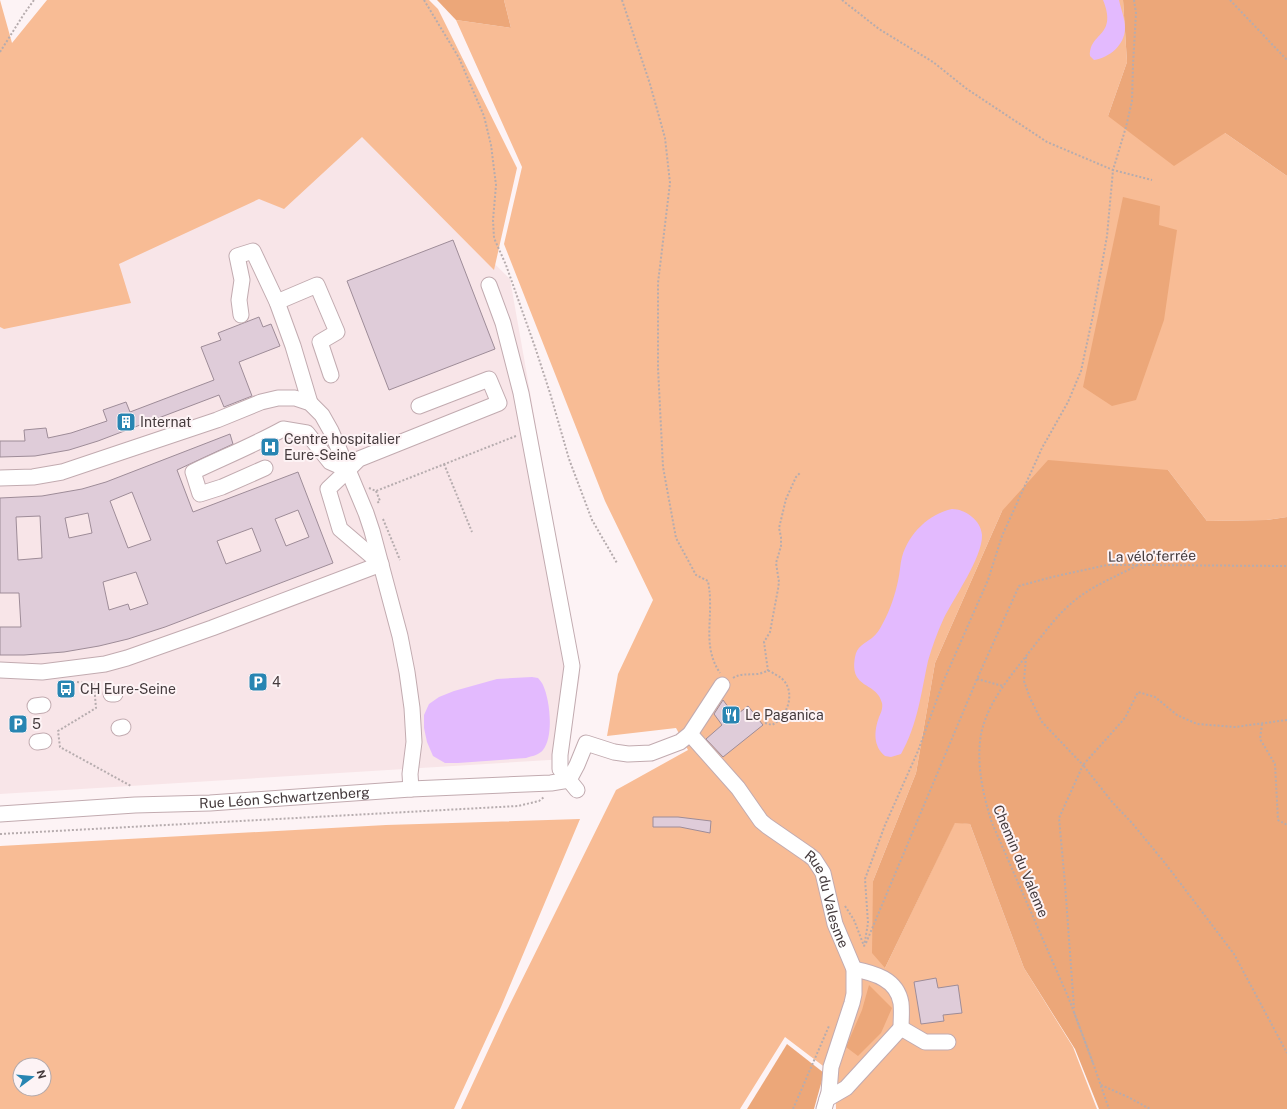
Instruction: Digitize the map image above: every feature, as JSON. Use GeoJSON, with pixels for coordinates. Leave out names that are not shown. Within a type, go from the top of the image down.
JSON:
{"type":"FeatureCollection","features":[{"type":"Feature","properties":{"kind":"street"},"geometry":{"type":"LineString","coordinates":[[241,315],[239,300],[242,280],[237,256],[253,252],[277,302],[293,346],[310,403]]}},
{"type":"Feature","properties":{"kind":"street"},"geometry":{"type":"LineString","coordinates":[[277,302],[317,285],[337,332],[320,342],[332,375]]}},
{"type":"Feature","properties":{"kind":"street"},"geometry":{"type":"LineString","coordinates":[[489,285],[504,323],[521,393],[572,666],[560,755],[560,769],[573,785]]}},
{"type":"Feature","properties":{"kind":"street"},"geometry":{"type":"LineString","coordinates":[[381,564],[340,529],[328,489],[359,460],[363,454],[499,403],[489,379],[419,406]]}},
{"type":"Feature","properties":{"kind":"street"},"geometry":{"type":"LineString","coordinates":[[0,478],[33,477],[62,472],[217,420],[261,402],[278,398],[295,398],[310,403],[322,415],[348,470],[366,513],[381,564],[412,708],[414,742],[410,774],[411,789]]}},
{"type":"Feature","properties":{"kind":"street"},"geometry":{"type":"LineString","coordinates":[[265,468],[222,487],[200,494],[193,472],[283,429],[307,433],[330,462],[348,470]]}},
{"type":"Feature","properties":{"kind":"street"},"geometry":{"type":"LineString","coordinates":[[0,670],[42,672],[104,664],[127,658],[212,628],[381,564]]}},
{"type":"Feature","properties":{"kind":"street"},"geometry":{"type":"LineString","coordinates":[[573,785],[577,766],[586,744],[615,754],[628,754],[651,753],[680,742],[690,734],[722,684]]}},
{"type":"Feature","properties":{"kind":"street","name":"Rue du Valesme"},"geometry":{"type":"LineString","coordinates":[[690,734],[738,788],[762,821],[809,855],[819,866],[826,884],[835,924],[854,970],[854,994],[831,1067],[829,1092],[826,1104]]}},
{"type":"Feature","properties":{"kind":"street","name":"Rue Léon Schwartzenberg"},"geometry":{"type":"LineString","coordinates":[[0,814],[135,805],[210,803],[411,789],[551,783],[573,785]]}},
{"type":"Feature","properties":{"kind":"street"},"geometry":{"type":"LineString","coordinates":[[826,1104],[846,1088],[901,1028],[901,1002],[897,990],[889,980],[854,970]]}},
{"type":"Feature","properties":{"kind":"street"},"geometry":{"type":"LineString","coordinates":[[901,1028],[925,1042],[948,1042]]}},
{"type":"Feature","properties":{"kind":"path"},"geometry":{"type":"LineString","coordinates":[[0,52],[34,0]]}},
{"type":"Feature","properties":{"kind":"path"},"geometry":{"type":"LineString","coordinates":[[424,0],[459,58],[484,116],[491,145],[496,185],[493,220],[494,238],[506,265],[535,347],[569,459],[592,520],[616,563]]}},
{"type":"Feature","properties":{"kind":"path"},"geometry":{"type":"LineString","coordinates":[[622,0],[650,84],[665,138],[670,183],[658,284],[658,368],[663,467],[676,538],[696,575],[708,581],[710,599],[709,645],[714,664],[720,673],[722,684],[737,675],[758,674],[768,671],[781,676],[788,686],[790,693],[784,714],[778,722],[772,725],[765,723]]}},
{"type":"Feature","properties":{"kind":"path"},"geometry":{"type":"LineString","coordinates":[[842,0],[879,29],[934,62],[967,89],[1047,142],[1112,170],[1152,180]]}},
{"type":"Feature","properties":{"kind":"path"},"geometry":{"type":"LineString","coordinates":[[864,947],[868,923],[865,879],[885,825],[918,751],[944,680],[988,580],[1002,536],[1042,448],[1068,402],[1081,371],[1107,236],[1112,170],[1126,127],[1132,102],[1136,13],[1134,0]]}},
{"type":"Feature","properties":{"kind":"path"},"geometry":{"type":"LineString","coordinates":[[1230,0],[1287,60]]}},
{"type":"Feature","properties":{"kind":"path"},"geometry":{"type":"LineString","coordinates":[[376,491],[517,435]]}},
{"type":"Feature","properties":{"kind":"path"},"geometry":{"type":"LineString","coordinates":[[444,464],[472,532]]}},
{"type":"Feature","properties":{"kind":"path"},"geometry":{"type":"LineString","coordinates":[[768,671],[764,642],[770,632],[778,589],[776,563],[781,546],[779,528],[786,499],[796,477],[801,472]]}},
{"type":"Feature","properties":{"kind":"path"},"geometry":{"type":"LineString","coordinates":[[355,487],[363,485],[376,491],[380,501],[377,503],[378,508]]}},
{"type":"Feature","properties":{"kind":"path"},"geometry":{"type":"LineString","coordinates":[[381,514],[400,560]]}},
{"type":"Feature","properties":{"kind":"path","name":"Chemin du Valeme"},"geometry":{"type":"LineString","coordinates":[[1074,1012],[1091,1055],[1093,1063],[1074,1012],[996,836],[981,781],[979,758],[982,733],[990,709],[1003,686],[1057,616],[1070,604],[1096,585],[1140,564]]}},
{"type":"Feature","properties":{"kind":"path","name":"La vélo'ferrée"},"geometry":{"type":"LineString","coordinates":[[977,679],[1019,586],[1052,576],[1108,565],[1287,566]]}},
{"type":"Feature","properties":{"kind":"path"},"geometry":{"type":"LineString","coordinates":[[1026,656],[1024,681],[1030,698],[1042,722],[1083,765],[1112,803],[1132,823],[1165,863],[1234,954],[1287,1053]]}},
{"type":"Feature","properties":{"kind":"path"},"geometry":{"type":"LineString","coordinates":[[854,970],[977,679],[1003,686]]}},
{"type":"Feature","properties":{"kind":"path"},"geometry":{"type":"LineString","coordinates":[[74,682],[94,684],[96,708],[58,731],[60,747],[131,786]]}},
{"type":"Feature","properties":{"kind":"path"},"geometry":{"type":"LineString","coordinates":[[1074,1012],[1059,818],[1083,765],[1125,718],[1138,692],[1155,697],[1177,715],[1197,724],[1235,727],[1287,720]]}},
{"type":"Feature","properties":{"kind":"path"},"geometry":{"type":"LineString","coordinates":[[1262,724],[1260,739],[1275,764],[1278,820],[1287,825]]}},
{"type":"Feature","properties":{"kind":"path"},"geometry":{"type":"LineString","coordinates":[[0,834],[518,806],[539,801],[550,794],[551,783]]}},
{"type":"Feature","properties":{"kind":"path"},"geometry":{"type":"LineString","coordinates":[[844,904],[854,920],[864,947]]}},
{"type":"Feature","properties":{"kind":"path","name":"Chemin du Valeme"},"geometry":{"type":"LineString","coordinates":[[1074,1012],[1110,1109]]}},
{"type":"Feature","properties":{"kind":"path"},"geometry":{"type":"LineString","coordinates":[[793,1109],[829,1025]]}},
{"type":"Feature","properties":{"kind":"path"},"geometry":{"type":"LineString","coordinates":[[1101,1085],[1150,1109]]}},
{"type":"Feature","properties":{"kind":"shaded area"},"geometry":{"type":"Polygon","coordinates":[[[0,0],[12,43],[47,0],[429,0],[438,9],[517,168],[494,270],[362,137],[284,209],[259,199],[119,264],[131,303],[4,329],[0,327],[0,0]]]}},
{"type":"Feature","properties":{"kind":"shaded area","name":"Centre hospitalier Eure-Seine"},"geometry":{"type":"Polygon","coordinates":[[[226,0],[510,279],[580,675],[566,759],[0,794],[0,140],[226,0]]]}},
{"type":"Feature","properties":{"kind":"shaded area"},"geometry":{"type":"Polygon","coordinates":[[[437,0],[504,0],[511,28],[456,20],[437,0]]]}},
{"type":"Feature","properties":{"kind":"shaded area"},"geometry":{"type":"Polygon","coordinates":[[[504,0],[1123,0],[1127,62],[1108,116],[1225,133],[1287,176],[1287,517],[1266,520],[1207,521],[1168,470],[1002,511],[935,663],[916,773],[873,881],[885,968],[955,822],[970,824],[1024,968],[1073,1047],[1097,1109],[836,1109],[835,1075],[785,1037],[740,1109],[461,1109],[505,1014],[616,790],[688,750],[676,728],[607,736],[618,674],[653,600],[605,501],[504,244],[522,167],[456,20],[511,28],[504,0]]]}},
{"type":"Feature","properties":{"kind":"shaded area"},"geometry":{"type":"Polygon","coordinates":[[[1103,0],[1119,0],[1125,28],[1122,40],[1115,50],[1105,57],[1094,60],[1090,56],[1091,48],[1105,28],[1107,21],[1107,12],[1103,0]]]}},
{"type":"Feature","properties":{"kind":"shaded area"},"geometry":{"type":"Polygon","coordinates":[[[1123,0],[1287,0],[1287,176],[1225,133],[1174,166],[1108,116],[1127,62],[1123,0]]]}},
{"type":"Feature","properties":{"kind":"shaded area"},"geometry":{"type":"Polygon","coordinates":[[[1123,197],[1160,206],[1159,225],[1177,230],[1164,320],[1136,400],[1112,406],[1083,387],[1123,197]]]}},
{"type":"Feature","properties":{"kind":"shaded area"},"geometry":{"type":"Polygon","coordinates":[[[1048,460],[1168,470],[1207,521],[1266,520],[1287,517],[1287,1109],[1099,1109],[1075,1049],[1024,968],[970,824],[955,823],[885,968],[872,953],[873,881],[916,773],[935,663],[1002,511],[1048,460]]]}},
{"type":"Feature","properties":{"kind":"shaded area"},"geometry":{"type":"Polygon","coordinates":[[[952,509],[962,511],[972,516],[981,530],[981,544],[973,566],[943,620],[935,640],[928,661],[915,720],[907,743],[901,754],[891,757],[885,756],[878,748],[876,738],[876,728],[882,710],[882,703],[875,691],[864,684],[856,675],[854,668],[856,653],[861,646],[877,633],[886,618],[899,578],[902,557],[910,540],[928,520],[935,515],[952,509]]]}},
{"type":"Feature","properties":{"kind":"shaded area"},"geometry":{"type":"Polygon","coordinates":[[[538,678],[543,684],[549,708],[549,736],[541,752],[526,758],[458,763],[445,763],[433,756],[427,742],[424,728],[424,715],[429,704],[439,697],[454,691],[497,679],[538,678]]]}},
{"type":"Feature","properties":{"kind":"shaded area"},"geometry":{"type":"Polygon","coordinates":[[[580,819],[501,1007],[454,1109],[0,1109],[0,846],[386,825],[580,819]]]}},
{"type":"Feature","properties":{"kind":"shaded area"},"geometry":{"type":"Polygon","coordinates":[[[869,985],[892,1008],[881,1033],[858,1056],[846,1047],[862,1010],[869,985]]]}},
{"type":"Feature","properties":{"kind":"shaded area"},"geometry":{"type":"Polygon","coordinates":[[[787,1044],[824,1073],[814,1109],[747,1109],[787,1044]]]}},
{"type":"Feature","properties":{"kind":"building"},"geometry":{"type":"Polygon","coordinates":[[[453,240],[495,349],[389,390],[347,281],[453,240]]]}},
{"type":"Feature","properties":{"kind":"building"},"geometry":{"type":"Polygon","coordinates":[[[259,317],[263,327],[271,324],[280,346],[239,362],[252,396],[224,407],[219,395],[98,441],[69,450],[35,456],[0,457],[0,441],[25,441],[24,430],[46,428],[48,438],[71,433],[107,421],[103,410],[126,402],[130,412],[214,380],[201,347],[221,340],[218,333],[259,317]]]}},
{"type":"Feature","properties":{"kind":"building"},"geometry":{"type":"Polygon","coordinates":[[[230,434],[233,444],[177,470],[193,512],[298,472],[333,563],[165,627],[128,639],[64,652],[0,655],[0,627],[21,627],[19,593],[0,593],[0,498],[42,496],[82,489],[106,482],[230,434]],[[132,492],[110,501],[128,548],[151,540],[132,492]],[[298,510],[275,519],[286,546],[309,537],[298,510]],[[88,513],[65,518],[69,538],[92,533],[88,513]],[[40,516],[16,517],[18,560],[42,558],[40,516]],[[252,528],[217,541],[226,564],[261,551],[252,528]],[[136,572],[103,582],[109,610],[128,604],[130,610],[148,604],[136,572]]]}},
{"type":"Feature","properties":{"kind":"building"},"geometry":{"type":"Polygon","coordinates":[[[723,700],[735,716],[748,706],[763,725],[723,757],[706,739],[722,725],[714,714],[723,700]]]}},
{"type":"Feature","properties":{"kind":"building"},"geometry":{"type":"Polygon","coordinates":[[[653,817],[678,817],[711,821],[710,833],[680,827],[653,827],[653,817]]]}},
{"type":"Feature","properties":{"kind":"building"},"geometry":{"type":"Polygon","coordinates":[[[936,978],[938,988],[958,985],[962,1013],[943,1015],[944,1021],[921,1024],[914,982],[936,978]]]}},
{"type":"Feature","properties":{"kind":"place","name":"Internat"},"geometry":{"type":"Point","coordinates":[126,422]}},
{"type":"Feature","properties":{"kind":"place","name":"Centre hospitalier Eure-Seine"},"geometry":{"type":"Point","coordinates":[270,447]}},
{"type":"Feature","properties":{"kind":"place","name":"4"},"geometry":{"type":"Point","coordinates":[258,682]}},
{"type":"Feature","properties":{"kind":"place","name":"CH Eure-Seine"},"geometry":{"type":"Point","coordinates":[66,689]}},
{"type":"Feature","properties":{"kind":"place","name":"Le Paganica"},"geometry":{"type":"Point","coordinates":[731,715]}},
{"type":"Feature","properties":{"kind":"place","name":"5"},"geometry":{"type":"Point","coordinates":[18,724]}}]}
